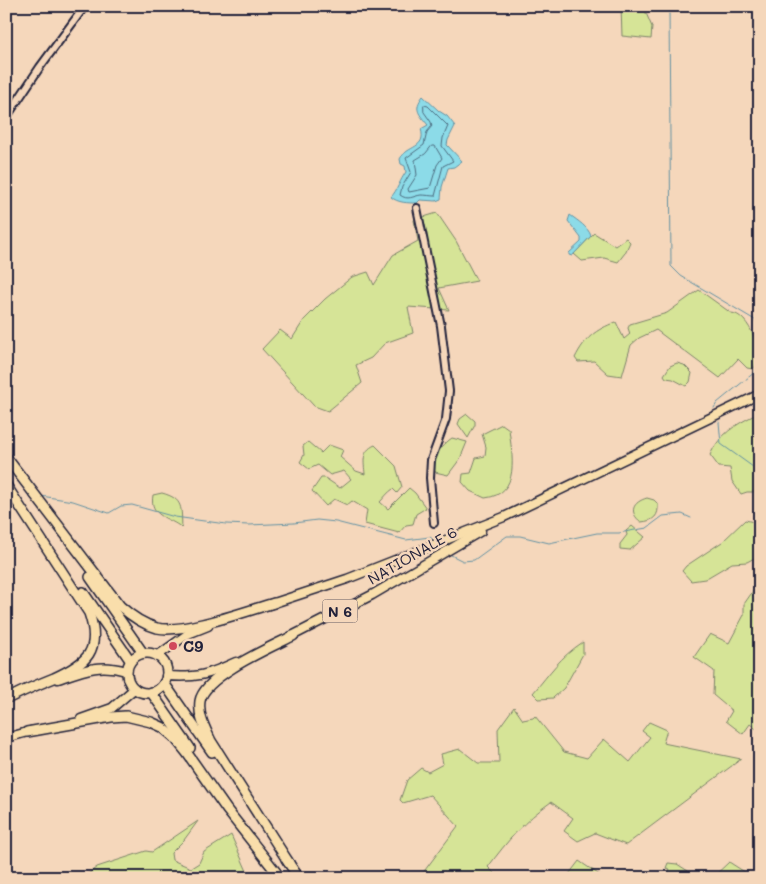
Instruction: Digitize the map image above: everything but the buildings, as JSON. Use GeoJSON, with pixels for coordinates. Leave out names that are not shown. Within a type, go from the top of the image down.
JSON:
{"type":"FeatureCollection","features":[{"type":"Feature","properties":{"kind":"highway"},"geometry":{"type":"LineString","coordinates":[[6,457],[120,606],[132,617],[144,624],[170,629],[186,627],[274,603]]}},
{"type":"Feature","properties":{"kind":"highway"},"geometry":{"type":"LineString","coordinates":[[6,457],[143,653]]}},
{"type":"Feature","properties":{"kind":"highway"},"geometry":{"type":"LineString","coordinates":[[6,484],[130,660]]}},
{"type":"Feature","properties":{"kind":"highway"},"geometry":{"type":"LineString","coordinates":[[6,484],[89,613],[93,624],[94,637],[91,650],[80,665],[8,698]]}},
{"type":"Feature","properties":{"kind":"highway"},"geometry":{"type":"LineString","coordinates":[[289,863],[211,741],[203,725],[200,699],[214,680],[293,636]]}},
{"type":"Feature","properties":{"kind":"highway"},"geometry":{"type":"LineString","coordinates":[[143,653],[157,656],[165,665],[165,680],[161,687],[146,693],[134,689],[127,678],[126,671],[130,660],[143,653]]}},
{"type":"Feature","properties":{"kind":"highway"},"geometry":{"type":"LineString","coordinates":[[165,680],[299,878]]}},
{"type":"Feature","properties":{"kind":"highway"},"geometry":{"type":"LineString","coordinates":[[151,692],[278,875]]}},
{"type":"Feature","properties":{"kind":"highway"},"geometry":{"type":"LineString","coordinates":[[27,732],[126,716],[151,722],[162,727],[174,737],[187,753],[278,875]]}},
{"type":"Feature","properties":{"kind":"main road","name":"NATIONALE 6"},"geometry":{"type":"LineString","coordinates":[[165,680],[193,678],[207,674],[293,636],[372,595],[504,518],[760,394]]}},
{"type":"Feature","properties":{"kind":"main road","name":"NATIONALE 6"},"geometry":{"type":"LineString","coordinates":[[157,656],[188,634],[348,579],[504,518]]}},
{"type":"Feature","properties":{"kind":"main road"},"geometry":{"type":"LineString","coordinates":[[8,698],[95,667],[110,667],[126,671]]}},
{"type":"Feature","properties":{"kind":"main road"},"geometry":{"type":"LineString","coordinates":[[6,738],[94,715],[112,708],[134,689]]}},
{"type":"Feature","properties":{"kind":"street"},"geometry":{"type":"LineString","coordinates":[[6,118],[40,67],[85,6]]}},
{"type":"Feature","properties":{"kind":"street"},"geometry":{"type":"LineString","coordinates":[[417,208],[440,326],[449,391],[446,419],[431,460],[430,478],[434,522]]}},
{"type":"Feature","properties":{"kind":"green space"},"geometry":{"type":"Polygon","coordinates":[[[621,6],[643,6],[652,27],[651,39],[622,36],[621,6]]]}},
{"type":"Feature","properties":{"kind":"green space"},"geometry":{"type":"Polygon","coordinates":[[[437,213],[456,241],[477,281],[439,288],[449,310],[408,307],[413,333],[385,343],[371,358],[356,365],[362,383],[328,411],[314,406],[262,349],[280,330],[292,339],[304,320],[325,299],[352,277],[368,272],[374,285],[393,255],[418,241],[414,220],[437,213]]]}},
{"type":"Feature","properties":{"kind":"green space"},"geometry":{"type":"Polygon","coordinates":[[[594,233],[615,246],[626,238],[630,242],[618,262],[604,258],[582,261],[574,254],[594,233]]]}},
{"type":"Feature","properties":{"kind":"green space"},"geometry":{"type":"Polygon","coordinates":[[[699,290],[731,313],[738,315],[749,327],[754,336],[758,355],[757,363],[753,369],[747,368],[738,359],[720,378],[656,330],[639,338],[631,345],[622,376],[608,374],[594,361],[578,362],[575,358],[587,340],[602,328],[616,322],[624,339],[630,334],[628,328],[630,324],[667,313],[699,290]]]}},
{"type":"Feature","properties":{"kind":"green space"},"geometry":{"type":"Polygon","coordinates":[[[677,363],[684,365],[692,373],[690,382],[686,386],[673,379],[666,378],[664,375],[670,366],[677,363]]]}},
{"type":"Feature","properties":{"kind":"green space"},"geometry":{"type":"Polygon","coordinates":[[[467,414],[475,421],[475,425],[468,438],[458,424],[460,419],[467,414]]]}},
{"type":"Feature","properties":{"kind":"green space"},"geometry":{"type":"Polygon","coordinates":[[[755,415],[760,418],[760,465],[755,468],[760,472],[760,492],[741,494],[732,481],[730,468],[719,467],[710,455],[723,436],[741,422],[755,415]]]}},
{"type":"Feature","properties":{"kind":"green space"},"geometry":{"type":"Polygon","coordinates":[[[502,424],[509,429],[512,450],[512,472],[504,489],[496,495],[485,498],[470,491],[462,482],[463,474],[471,473],[476,458],[485,456],[486,447],[482,434],[502,424]]]}},
{"type":"Feature","properties":{"kind":"green space"},"geometry":{"type":"Polygon","coordinates":[[[452,438],[467,442],[460,459],[448,475],[435,472],[431,460],[452,438]]]}},
{"type":"Feature","properties":{"kind":"green space"},"geometry":{"type":"Polygon","coordinates":[[[308,442],[321,453],[329,445],[343,450],[340,457],[356,471],[365,474],[365,454],[367,450],[375,445],[396,466],[402,487],[397,493],[393,489],[380,502],[388,509],[409,488],[426,508],[416,514],[413,524],[406,525],[399,533],[365,524],[367,510],[352,501],[347,505],[334,499],[326,506],[312,491],[321,478],[325,478],[340,488],[351,479],[344,471],[330,475],[318,465],[309,469],[300,462],[304,455],[303,446],[308,442]]]}},
{"type":"Feature","properties":{"kind":"green space"},"geometry":{"type":"Polygon","coordinates":[[[162,493],[178,501],[181,510],[182,528],[161,516],[154,508],[153,495],[162,493]]]}},
{"type":"Feature","properties":{"kind":"green space"},"geometry":{"type":"Polygon","coordinates":[[[647,498],[654,500],[658,504],[658,512],[652,519],[641,522],[634,515],[633,511],[638,502],[647,498]]]}},
{"type":"Feature","properties":{"kind":"green space"},"geometry":{"type":"Polygon","coordinates":[[[745,520],[754,522],[760,527],[760,555],[747,562],[732,563],[705,579],[691,581],[682,571],[686,566],[722,542],[745,520]]]}},
{"type":"Feature","properties":{"kind":"green space"},"geometry":{"type":"Polygon","coordinates":[[[632,526],[645,537],[630,550],[620,549],[620,544],[627,535],[626,531],[632,526]]]}},
{"type":"Feature","properties":{"kind":"green space"},"geometry":{"type":"Polygon","coordinates":[[[760,581],[760,732],[750,724],[743,734],[726,721],[732,711],[713,695],[714,671],[694,657],[710,634],[729,643],[744,615],[744,604],[760,581]]]}},
{"type":"Feature","properties":{"kind":"green space"},"geometry":{"type":"Polygon","coordinates":[[[583,642],[583,654],[564,688],[553,698],[539,699],[533,693],[561,660],[583,642]]]}},
{"type":"Feature","properties":{"kind":"green space"},"geometry":{"type":"Polygon","coordinates":[[[514,707],[523,720],[535,716],[564,752],[587,758],[604,739],[630,762],[650,737],[642,731],[649,722],[667,730],[663,743],[741,759],[626,845],[595,833],[578,841],[564,831],[573,818],[551,802],[517,832],[488,867],[499,878],[419,878],[458,826],[430,795],[403,803],[400,800],[407,780],[421,768],[428,772],[443,764],[441,754],[460,749],[478,763],[499,763],[498,729],[514,707]]]}},
{"type":"Feature","properties":{"kind":"green space"},"geometry":{"type":"Polygon","coordinates":[[[198,821],[184,840],[171,853],[172,860],[191,868],[199,863],[204,852],[231,835],[250,878],[83,878],[97,867],[146,851],[152,852],[198,821]]]}},
{"type":"Feature","properties":{"kind":"green space"},"geometry":{"type":"Polygon","coordinates":[[[579,861],[604,878],[566,878],[579,861]]]}},
{"type":"Feature","properties":{"kind":"green space"},"geometry":{"type":"Polygon","coordinates":[[[729,862],[754,878],[712,878],[729,862]]]}},
{"type":"Feature","properties":{"kind":"green space"},"geometry":{"type":"Polygon","coordinates":[[[668,863],[677,864],[688,871],[689,878],[663,878],[663,874],[667,875],[670,869],[666,868],[668,863]]]}},
{"type":"Feature","properties":{"kind":"water"},"geometry":{"type":"Polygon","coordinates":[[[423,96],[447,116],[455,126],[447,145],[462,161],[454,167],[448,168],[442,187],[441,199],[436,201],[420,200],[417,203],[403,202],[391,197],[406,172],[405,166],[401,164],[400,159],[407,151],[419,144],[422,135],[421,129],[428,125],[418,111],[418,104],[423,96]]]}},
{"type":"Feature","properties":{"kind":"water"},"geometry":{"type":"Polygon","coordinates":[[[570,215],[585,227],[591,236],[572,256],[569,253],[581,242],[581,238],[568,221],[570,215]]]}},
{"type":"Feature","properties":{"kind":"waterway"},"geometry":{"type":"LineString","coordinates":[[669,6],[671,266],[681,276],[755,320],[760,327]]}},
{"type":"Feature","properties":{"kind":"waterway"},"geometry":{"type":"LineString","coordinates":[[714,408],[717,403],[755,372],[760,343]]}},
{"type":"Feature","properties":{"kind":"waterway"},"geometry":{"type":"LineString","coordinates":[[719,422],[721,444],[760,472]]}},
{"type":"Feature","properties":{"kind":"waterway"},"geometry":{"type":"LineString","coordinates":[[41,496],[73,501],[109,513],[121,506],[132,505],[175,517],[226,524],[249,525],[317,520],[336,522],[406,540],[430,537],[434,540]]}},
{"type":"Feature","properties":{"kind":"waterway"},"geometry":{"type":"LineString","coordinates":[[6,507],[14,504]]}},
{"type":"Feature","properties":{"kind":"waterway"},"geometry":{"type":"LineString","coordinates":[[451,555],[463,561],[474,560],[507,536],[520,536],[549,543],[597,533],[619,533],[647,528],[663,516],[682,514],[691,518]]}},
{"type":"Feature","properties":{"kind":"place","name":"C9"},"geometry":{"type":"Point","coordinates":[173,646]}}]}
